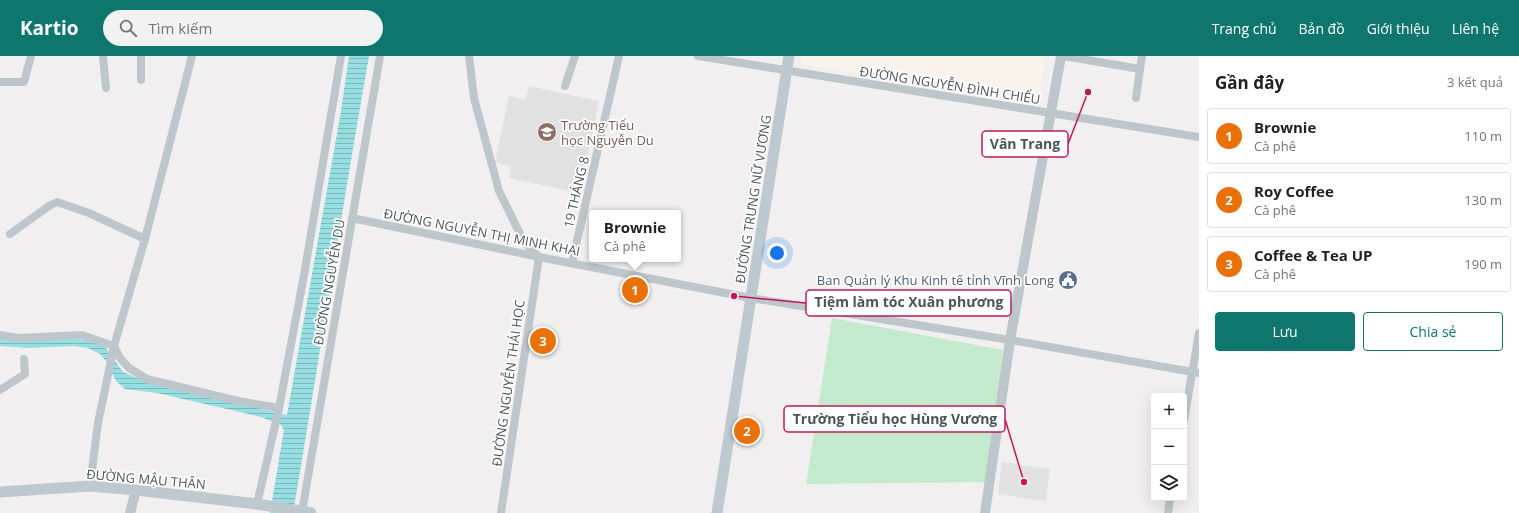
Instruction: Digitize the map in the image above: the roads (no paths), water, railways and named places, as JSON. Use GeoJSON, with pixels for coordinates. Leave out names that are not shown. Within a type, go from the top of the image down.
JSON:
{"type":"FeatureCollection","features":[{"type":"Feature","properties":{"kind":"main road","name":"ĐƯỜNG TRƯNG NỮ VƯƠNG"},"geometry":{"type":"LineString","coordinates":[[717,513],[789,56]]}},
{"type":"Feature","properties":{"kind":"main road"},"geometry":{"type":"LineString","coordinates":[[0,484],[14,492]]}},
{"type":"Feature","properties":{"kind":"main road","name":"ĐƯỜNG MẬU THÂN"},"geometry":{"type":"LineString","coordinates":[[0,492],[90,486],[261,504],[303,512]]}},
{"type":"Feature","properties":{"kind":"street"},"geometry":{"type":"LineString","coordinates":[[0,82],[24,82],[31,56]]}},
{"type":"Feature","properties":{"kind":"street"},"geometry":{"type":"LineString","coordinates":[[103,56],[106,88]]}},
{"type":"Feature","properties":{"kind":"street"},"geometry":{"type":"LineString","coordinates":[[141,56],[142,80]]}},
{"type":"Feature","properties":{"kind":"street"},"geometry":{"type":"LineString","coordinates":[[90,486],[98,423],[113,349],[145,239],[192,56]]}},
{"type":"Feature","properties":{"kind":"street"},"geometry":{"type":"LineString","coordinates":[[261,504],[270,445],[279,408],[304,275],[341,56]]}},
{"type":"Feature","properties":{"kind":"street","name":"ĐƯỜNG NGUYỄN DU"},"geometry":{"type":"LineString","coordinates":[[303,512],[380,56]]}},
{"type":"Feature","properties":{"kind":"street"},"geometry":{"type":"LineString","coordinates":[[469,56],[474,98],[499,190],[524,242],[539,257]]}},
{"type":"Feature","properties":{"kind":"street"},"geometry":{"type":"LineString","coordinates":[[565,86],[575,56]]}},
{"type":"Feature","properties":{"kind":"street","name":"19 THÁNG 8"},"geometry":{"type":"LineString","coordinates":[[572,263],[619,56]]}},
{"type":"Feature","properties":{"kind":"street","name":"ĐƯỜNG NGUYỄN ĐÌNH CHIỂU"},"geometry":{"type":"LineString","coordinates":[[698,56],[1199,137]]}},
{"type":"Feature","properties":{"kind":"street"},"geometry":{"type":"LineString","coordinates":[[985,513],[1010,340],[1062,56],[1140,69]]}},
{"type":"Feature","properties":{"kind":"street"},"geometry":{"type":"LineString","coordinates":[[1136,98],[1142,56]]}},
{"type":"Feature","properties":{"kind":"street"},"geometry":{"type":"LineString","coordinates":[[10,234],[57,202],[89,213],[145,239]]}},
{"type":"Feature","properties":{"kind":"street","name":"ĐƯỜNG NGUYỄN THỊ MINH KHAI"},"geometry":{"type":"LineString","coordinates":[[352,218],[539,257],[751,298],[1010,340],[1196,373]]}},
{"type":"Feature","properties":{"kind":"street","name":"ĐƯỜNG NGUYỄN THÁI HỌC"},"geometry":{"type":"LineString","coordinates":[[501,513],[539,257]]}},
{"type":"Feature","properties":{"kind":"street"},"geometry":{"type":"LineString","coordinates":[[1187,408],[1196,373],[1199,333]]}},
{"type":"Feature","properties":{"kind":"street"},"geometry":{"type":"LineString","coordinates":[[0,335],[18,338],[82,335],[113,349],[129,368],[147,379],[238,401],[279,408]]}},
{"type":"Feature","properties":{"kind":"street"},"geometry":{"type":"LineString","coordinates":[[0,390],[25,374],[24,359]]}},
{"type":"Feature","properties":{"kind":"street"},"geometry":{"type":"LineString","coordinates":[[130,513],[136,490]]}},
{"type":"Feature","properties":{"kind":"street"},"geometry":{"type":"LineString","coordinates":[[1168,513],[1170,501]]}},
{"type":"Feature","properties":{"kind":"water"},"geometry":{"type":"Polygon","coordinates":[[[349,56],[369,56],[293,513],[270,513],[284,430],[281,425],[261,417],[157,393],[125,389],[116,381],[106,361],[100,354],[88,348],[74,346],[29,348],[0,346],[0,338],[61,338],[93,340],[106,348],[123,372],[144,381],[287,415],[341,111],[349,56]]]}},
{"type":"Feature","properties":{"kind":"place","name":"Vân Trang"},"geometry":{"type":"Point","coordinates":[1088,92]}},
{"type":"Feature","properties":{"kind":"place","name":"Trường Tiểu học Nguyễn Du"},"geometry":{"type":"Point","coordinates":[547,132]}},
{"type":"Feature","properties":{"kind":"place","name":"Ban Quản lý Khu Kinh tế tỉnh Vĩnh Long"},"geometry":{"type":"Point","coordinates":[1068,280]}},
{"type":"Feature","properties":{"kind":"place","name":"Brownie"},"geometry":{"type":"Point","coordinates":[635,290]}},
{"type":"Feature","properties":{"kind":"place","name":"Tiệm làm tóc Xuân phương"},"geometry":{"type":"Point","coordinates":[734,296]}},
{"type":"Feature","properties":{"kind":"place","name":"Coffee & Tea UP"},"geometry":{"type":"Point","coordinates":[543,341]}},
{"type":"Feature","properties":{"kind":"place","name":"Roy Coffee"},"geometry":{"type":"Point","coordinates":[747,431]}},
{"type":"Feature","properties":{"kind":"place","name":"Trường Tiểu học Hùng Vương"},"geometry":{"type":"Point","coordinates":[1024,482]}}]}
